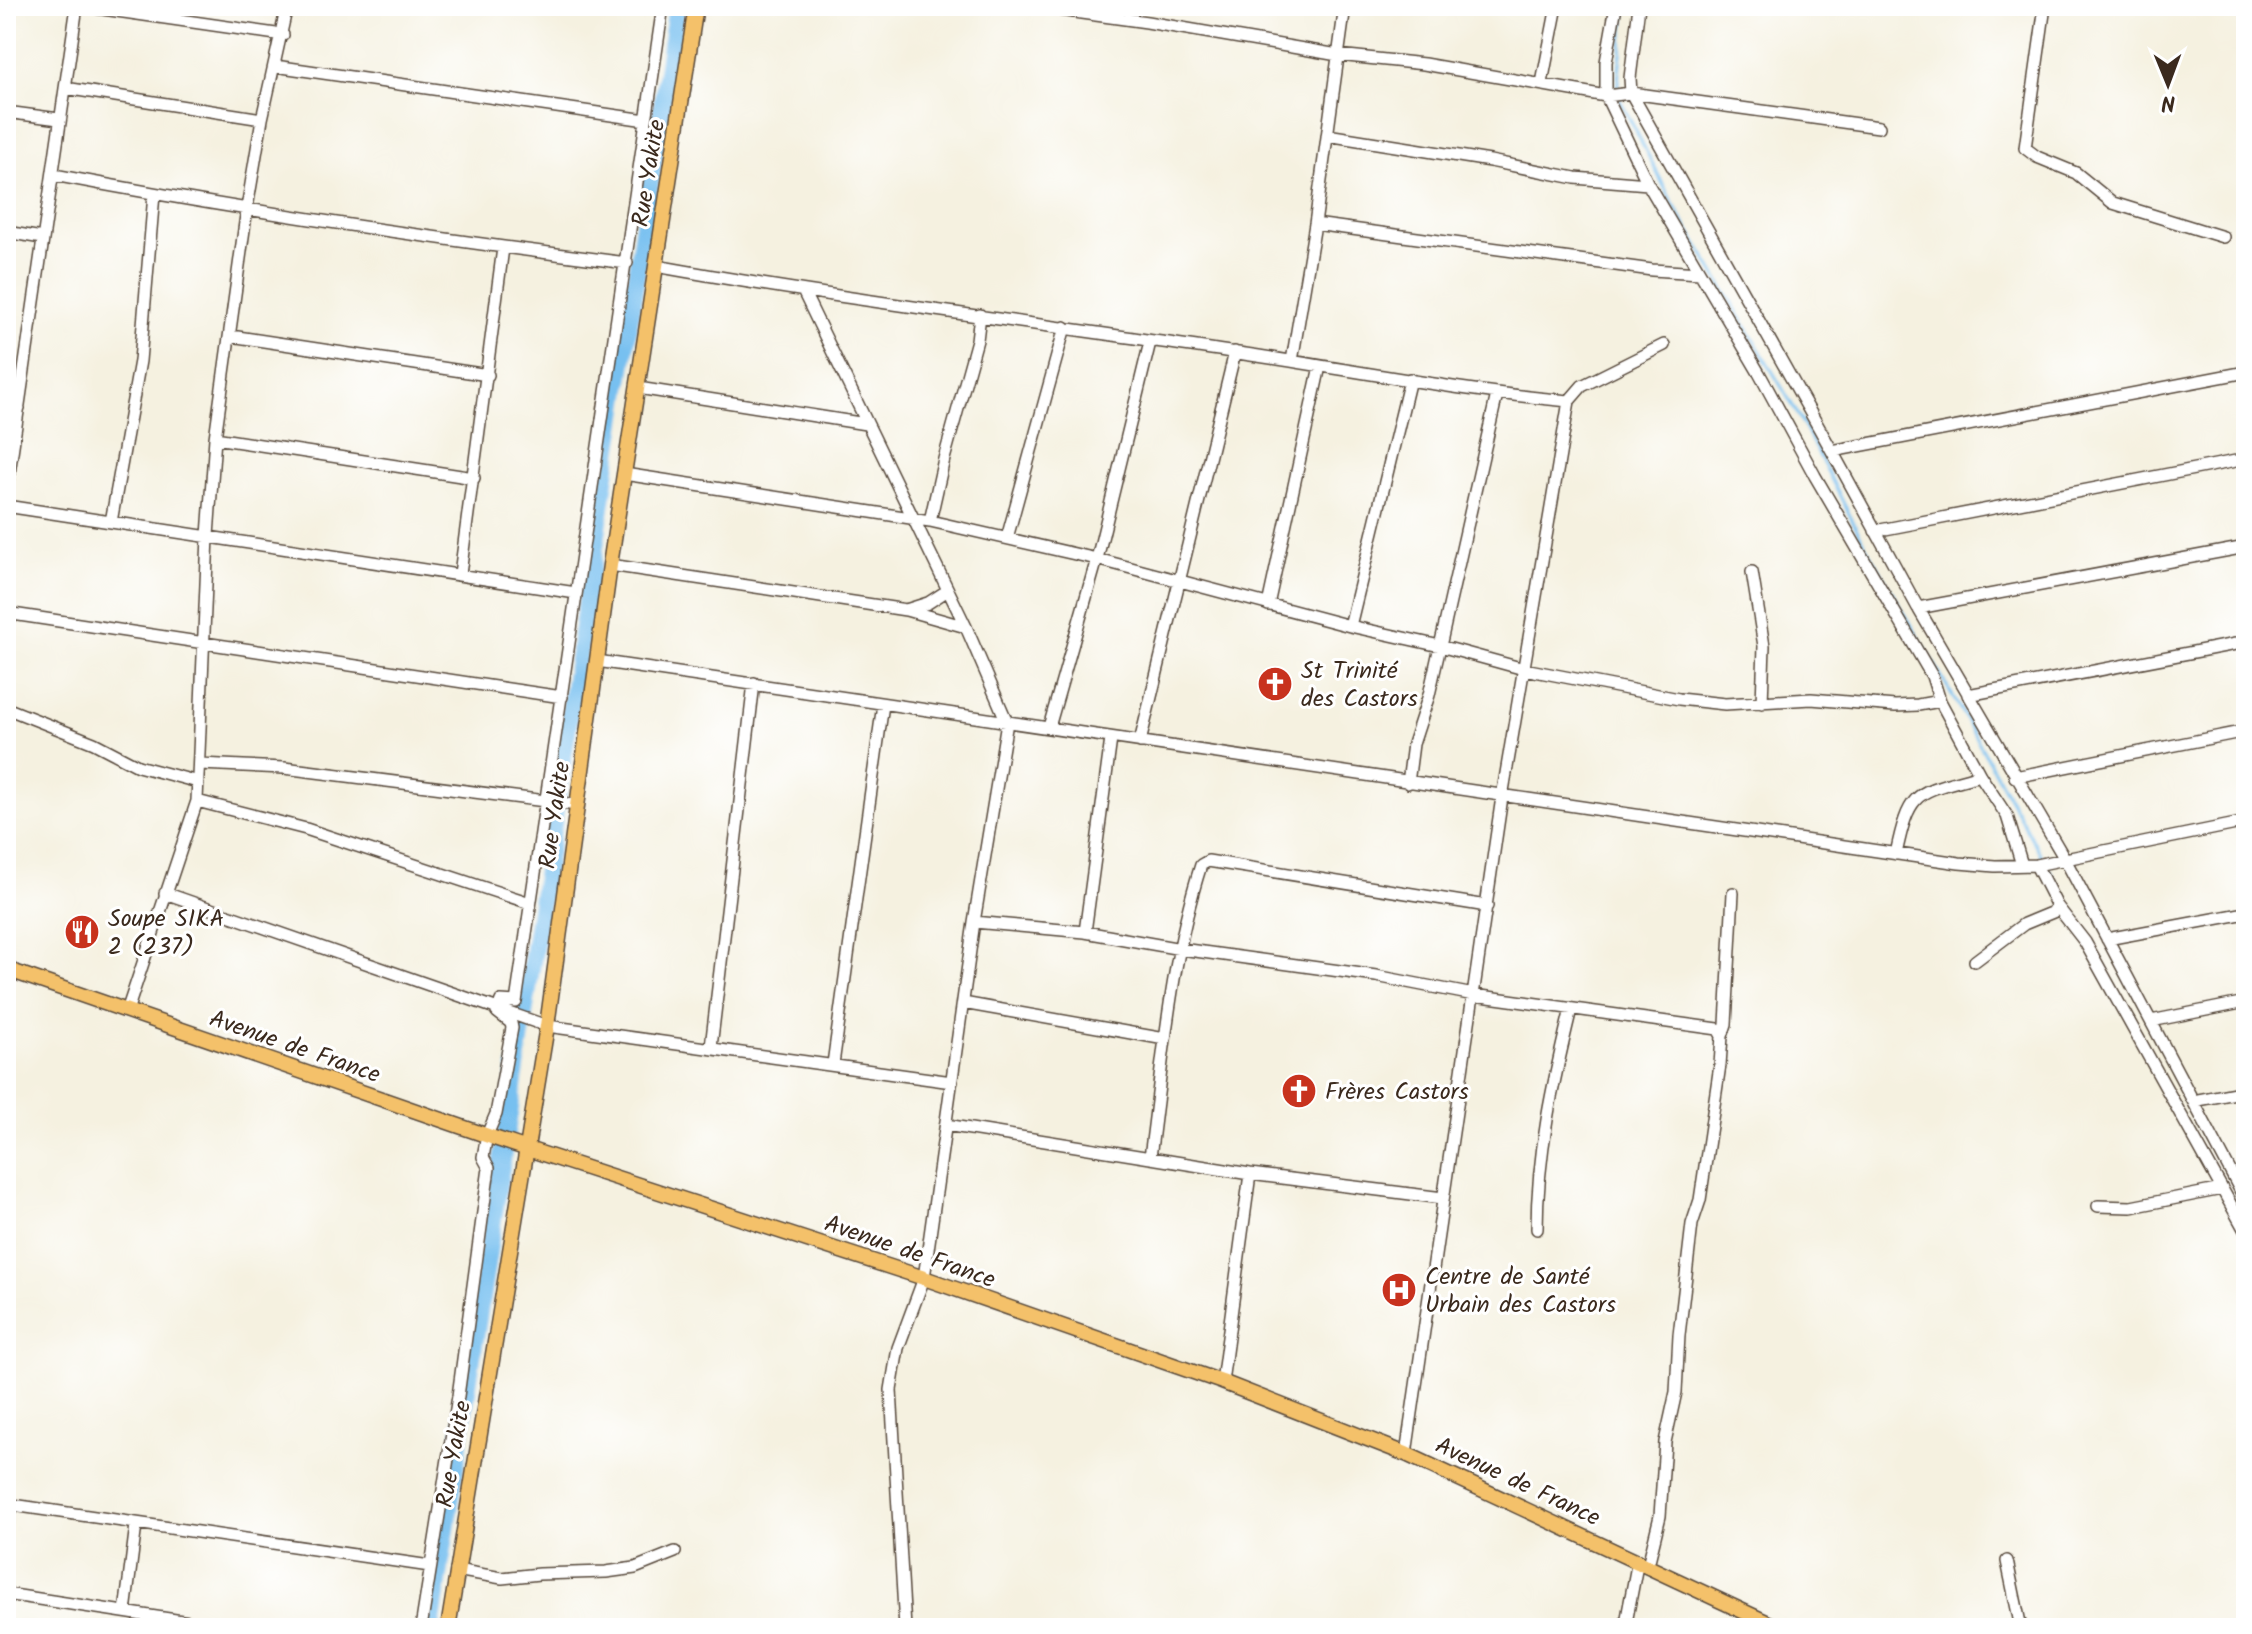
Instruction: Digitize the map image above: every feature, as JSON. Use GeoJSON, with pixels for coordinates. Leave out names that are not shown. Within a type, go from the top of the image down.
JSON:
{"type":"FeatureCollection","features":[{"type":"Feature","properties":{"kind":"main road","name":"Rue Yakite"},"geometry":{"type":"LineString","coordinates":[[448,1628],[520,1146],[544,1025],[610,565],[696,6]]}},
{"type":"Feature","properties":{"kind":"main road","name":"Avenue de France"},"geometry":{"type":"LineString","coordinates":[[6,969],[490,1136],[924,1278],[1222,1382],[1406,1454],[1779,1628]]}},
{"type":"Feature","properties":{"kind":"street"},"geometry":{"type":"LineString","coordinates":[[6,494],[42,238],[54,175],[59,119],[80,6],[283,35]]}},
{"type":"Feature","properties":{"kind":"street"},"geometry":{"type":"LineString","coordinates":[[127,1011],[197,801],[215,438],[247,208],[262,119],[287,6]]}},
{"type":"Feature","properties":{"kind":"street"},"geometry":{"type":"LineString","coordinates":[[421,1628],[454,1423],[489,1168],[483,1157],[496,1114],[512,1028],[511,1023],[497,1012],[497,1007],[501,1001],[516,1002],[663,6]]}},
{"type":"Feature","properties":{"kind":"street"},"geometry":{"type":"LineString","coordinates":[[1030,6],[1147,22],[1338,55],[1424,64],[1606,96],[1631,93],[1879,127]]}},
{"type":"Feature","properties":{"kind":"street"},"geometry":{"type":"LineString","coordinates":[[1292,361],[1315,224],[1345,6]]}},
{"type":"Feature","properties":{"kind":"street"},"geometry":{"type":"LineString","coordinates":[[1542,83],[1557,6]]}},
{"type":"Feature","properties":{"kind":"street"},"geometry":{"type":"LineString","coordinates":[[1616,6],[1606,62],[1606,96],[1648,184],[1932,676],[1940,701],[1980,775],[2007,816],[2022,865]]}},
{"type":"Feature","properties":{"kind":"street"},"geometry":{"type":"LineString","coordinates":[[1639,6],[1631,93],[1918,608],[2107,939],[2193,1101],[2241,1181],[2246,1201]]}},
{"type":"Feature","properties":{"kind":"street"},"geometry":{"type":"LineString","coordinates":[[2045,6],[2025,148],[2037,157],[2076,173],[2113,203],[2223,237]]}},
{"type":"Feature","properties":{"kind":"street"},"geometry":{"type":"LineString","coordinates":[[275,66],[646,120]]}},
{"type":"Feature","properties":{"kind":"street"},"geometry":{"type":"LineString","coordinates":[[65,88],[262,119]]}},
{"type":"Feature","properties":{"kind":"street"},"geometry":{"type":"LineString","coordinates":[[6,112],[59,119]]}},
{"type":"Feature","properties":{"kind":"street"},"geometry":{"type":"LineString","coordinates":[[1327,135],[1575,178],[1648,184]]}},
{"type":"Feature","properties":{"kind":"street"},"geometry":{"type":"LineString","coordinates":[[54,175],[154,194],[503,248],[627,263]]}},
{"type":"Feature","properties":{"kind":"street"},"geometry":{"type":"LineString","coordinates":[[111,522],[140,361],[154,194]]}},
{"type":"Feature","properties":{"kind":"street"},"geometry":{"type":"LineString","coordinates":[[1315,224],[1652,270],[1700,273]]}},
{"type":"Feature","properties":{"kind":"street"},"geometry":{"type":"LineString","coordinates":[[6,232],[42,238]]}},
{"type":"Feature","properties":{"kind":"street"},"geometry":{"type":"LineString","coordinates":[[460,574],[503,248]]}},
{"type":"Feature","properties":{"kind":"street"},"geometry":{"type":"LineString","coordinates":[[656,266],[804,293],[1065,327],[1497,394],[1569,401]]}},
{"type":"Feature","properties":{"kind":"street"},"geometry":{"type":"LineString","coordinates":[[804,293],[966,627],[1007,722],[974,922],[924,1278],[898,1348],[891,1390],[905,1628]]}},
{"type":"Feature","properties":{"kind":"street"},"geometry":{"type":"LineString","coordinates":[[930,521],[977,340],[980,315]]}},
{"type":"Feature","properties":{"kind":"street"},"geometry":{"type":"LineString","coordinates":[[1007,538],[1065,327]]}},
{"type":"Feature","properties":{"kind":"street"},"geometry":{"type":"LineString","coordinates":[[231,336],[488,375]]}},
{"type":"Feature","properties":{"kind":"street"},"geometry":{"type":"LineString","coordinates":[[1049,727],[1097,559],[1150,342]]}},
{"type":"Feature","properties":{"kind":"street"},"geometry":{"type":"LineString","coordinates":[[1406,1454],[1502,797],[1569,401],[1582,386],[1664,345]]}},
{"type":"Feature","properties":{"kind":"street"},"geometry":{"type":"LineString","coordinates":[[1140,742],[1235,352]]}},
{"type":"Feature","properties":{"kind":"street"},"geometry":{"type":"LineString","coordinates":[[1268,605],[1320,366]]}},
{"type":"Feature","properties":{"kind":"street"},"geometry":{"type":"LineString","coordinates":[[1832,451],[2246,372]]}},
{"type":"Feature","properties":{"kind":"street"},"geometry":{"type":"LineString","coordinates":[[1350,626],[1410,379]]}},
{"type":"Feature","properties":{"kind":"street"},"geometry":{"type":"LineString","coordinates":[[638,388],[866,424]]}},
{"type":"Feature","properties":{"kind":"street"},"geometry":{"type":"LineString","coordinates":[[1408,783],[1413,744],[1429,695],[1497,394]]}},
{"type":"Feature","properties":{"kind":"street"},"geometry":{"type":"LineString","coordinates":[[6,406],[19,408]]}},
{"type":"Feature","properties":{"kind":"street"},"geometry":{"type":"LineString","coordinates":[[215,438],[474,478]]}},
{"type":"Feature","properties":{"kind":"street"},"geometry":{"type":"LineString","coordinates":[[1875,531],[2246,459]]}},
{"type":"Feature","properties":{"kind":"street"},"geometry":{"type":"LineString","coordinates":[[624,474],[930,521],[1097,559],[1524,669],[1679,699],[1725,704],[1811,699],[1895,706],[1940,701]]}},
{"type":"Feature","properties":{"kind":"street"},"geometry":{"type":"LineString","coordinates":[[6,506],[576,593]]}},
{"type":"Feature","properties":{"kind":"street"},"geometry":{"type":"LineString","coordinates":[[1918,608],[2246,547]]}},
{"type":"Feature","properties":{"kind":"street"},"geometry":{"type":"LineString","coordinates":[[610,565],[906,610],[966,627]]}},
{"type":"Feature","properties":{"kind":"street"},"geometry":{"type":"LineString","coordinates":[[1752,572],[1764,646],[1762,703]]}},
{"type":"Feature","properties":{"kind":"street"},"geometry":{"type":"LineString","coordinates":[[906,610],[928,603],[948,590]]}},
{"type":"Feature","properties":{"kind":"street"},"geometry":{"type":"LineString","coordinates":[[6,613],[562,697]]}},
{"type":"Feature","properties":{"kind":"street"},"geometry":{"type":"LineString","coordinates":[[1968,695],[2246,642]]}},
{"type":"Feature","properties":{"kind":"street"},"geometry":{"type":"LineString","coordinates":[[597,661],[1959,863],[2036,865],[2246,822]]}},
{"type":"Feature","properties":{"kind":"street"},"geometry":{"type":"LineString","coordinates":[[711,1047],[754,683]]}},
{"type":"Feature","properties":{"kind":"street"},"geometry":{"type":"LineString","coordinates":[[833,1064],[883,704]]}},
{"type":"Feature","properties":{"kind":"street"},"geometry":{"type":"LineString","coordinates":[[6,708],[94,743],[138,766],[198,782]]}},
{"type":"Feature","properties":{"kind":"street"},"geometry":{"type":"LineString","coordinates":[[2015,777],[2246,731]]}},
{"type":"Feature","properties":{"kind":"street"},"geometry":{"type":"LineString","coordinates":[[1085,932],[1111,739]]}},
{"type":"Feature","properties":{"kind":"street"},"geometry":{"type":"LineString","coordinates":[[200,764],[284,768],[577,805]]}},
{"type":"Feature","properties":{"kind":"street"},"geometry":{"type":"LineString","coordinates":[[1896,854],[1908,806],[1917,796],[1980,775]]}},
{"type":"Feature","properties":{"kind":"street"},"geometry":{"type":"LineString","coordinates":[[197,801],[306,829],[530,903]]}},
{"type":"Feature","properties":{"kind":"street"},"geometry":{"type":"LineString","coordinates":[[1150,1157],[1165,1039],[1181,949],[1201,865],[1208,861],[1487,906]]}},
{"type":"Feature","properties":{"kind":"street"},"geometry":{"type":"LineString","coordinates":[[2036,865],[2057,906],[2085,942],[2246,1232]]}},
{"type":"Feature","properties":{"kind":"street"},"geometry":{"type":"LineString","coordinates":[[165,893],[544,1025],[952,1082]]}},
{"type":"Feature","properties":{"kind":"street"},"geometry":{"type":"LineString","coordinates":[[1625,1628],[1660,1516],[1665,1442],[1676,1392],[1679,1335],[1692,1224],[1700,1200],[1726,1024],[1733,893]]}},
{"type":"Feature","properties":{"kind":"street"},"geometry":{"type":"LineString","coordinates":[[1975,961],[2024,924],[2053,912],[2057,906]]}},
{"type":"Feature","properties":{"kind":"street"},"geometry":{"type":"LineString","coordinates":[[2107,939],[2246,913]]}},
{"type":"Feature","properties":{"kind":"street"},"geometry":{"type":"LineString","coordinates":[[974,922],[1085,932],[1181,949],[1376,976],[1474,995],[1710,1026],[1718,1029],[1722,1036]]}},
{"type":"Feature","properties":{"kind":"street"},"geometry":{"type":"LineString","coordinates":[[2151,1021],[2246,1002]]}},
{"type":"Feature","properties":{"kind":"street"},"geometry":{"type":"LineString","coordinates":[[963,1003],[1165,1039]]}},
{"type":"Feature","properties":{"kind":"street"},"geometry":{"type":"LineString","coordinates":[[1537,1229],[1537,1185],[1546,1124],[1555,1071],[1571,1009]]}},
{"type":"Feature","properties":{"kind":"street"},"geometry":{"type":"LineString","coordinates":[[2193,1101],[2246,1091]]}},
{"type":"Feature","properties":{"kind":"street"},"geometry":{"type":"LineString","coordinates":[[946,1125],[1250,1174],[1443,1198]]}},
{"type":"Feature","properties":{"kind":"street"},"geometry":{"type":"LineString","coordinates":[[1222,1382],[1250,1174]]}},
{"type":"Feature","properties":{"kind":"street"},"geometry":{"type":"LineString","coordinates":[[2098,1206],[2131,1207],[2222,1189]]}},
{"type":"Feature","properties":{"kind":"street"},"geometry":{"type":"LineString","coordinates":[[6,1504],[430,1566]]}},
{"type":"Feature","properties":{"kind":"street"},"geometry":{"type":"LineString","coordinates":[[125,1612],[136,1525]]}},
{"type":"Feature","properties":{"kind":"street"},"geometry":{"type":"LineString","coordinates":[[456,1570],[502,1578],[606,1572],[635,1568],[675,1552]]}},
{"type":"Feature","properties":{"kind":"street"},"geometry":{"type":"LineString","coordinates":[[2007,1561],[2021,1628]]}},
{"type":"Feature","properties":{"kind":"street"},"geometry":{"type":"LineString","coordinates":[[6,1594],[228,1628]]}},
{"type":"Feature","properties":{"kind":"waterway"},"geometry":{"type":"LineString","coordinates":[[431,1628],[677,6]]}},
{"type":"Feature","properties":{"kind":"waterway"},"geometry":{"type":"LineString","coordinates":[[1617,90],[1626,6]]}},
{"type":"Feature","properties":{"kind":"waterway"},"geometry":{"type":"LineString","coordinates":[[1619,98],[1671,200],[1800,418],[1867,549],[2043,859]]}},
{"type":"Feature","properties":{"kind":"waterway"},"geometry":{"type":"LineString","coordinates":[[2047,866],[2079,926]]}},
{"type":"Feature","properties":{"kind":"place","name":"St Trinité des Castors"},"geometry":{"type":"Point","coordinates":[1275,684]}},
{"type":"Feature","properties":{"kind":"place","name":"Soupe SIKA 2 (237)"},"geometry":{"type":"Point","coordinates":[82,932]}},
{"type":"Feature","properties":{"kind":"place","name":"Frères Castors"},"geometry":{"type":"Point","coordinates":[1299,1091]}},
{"type":"Feature","properties":{"kind":"place","name":"Centre de Santé Urbain des Castors"},"geometry":{"type":"Point","coordinates":[1399,1290]}}]}
